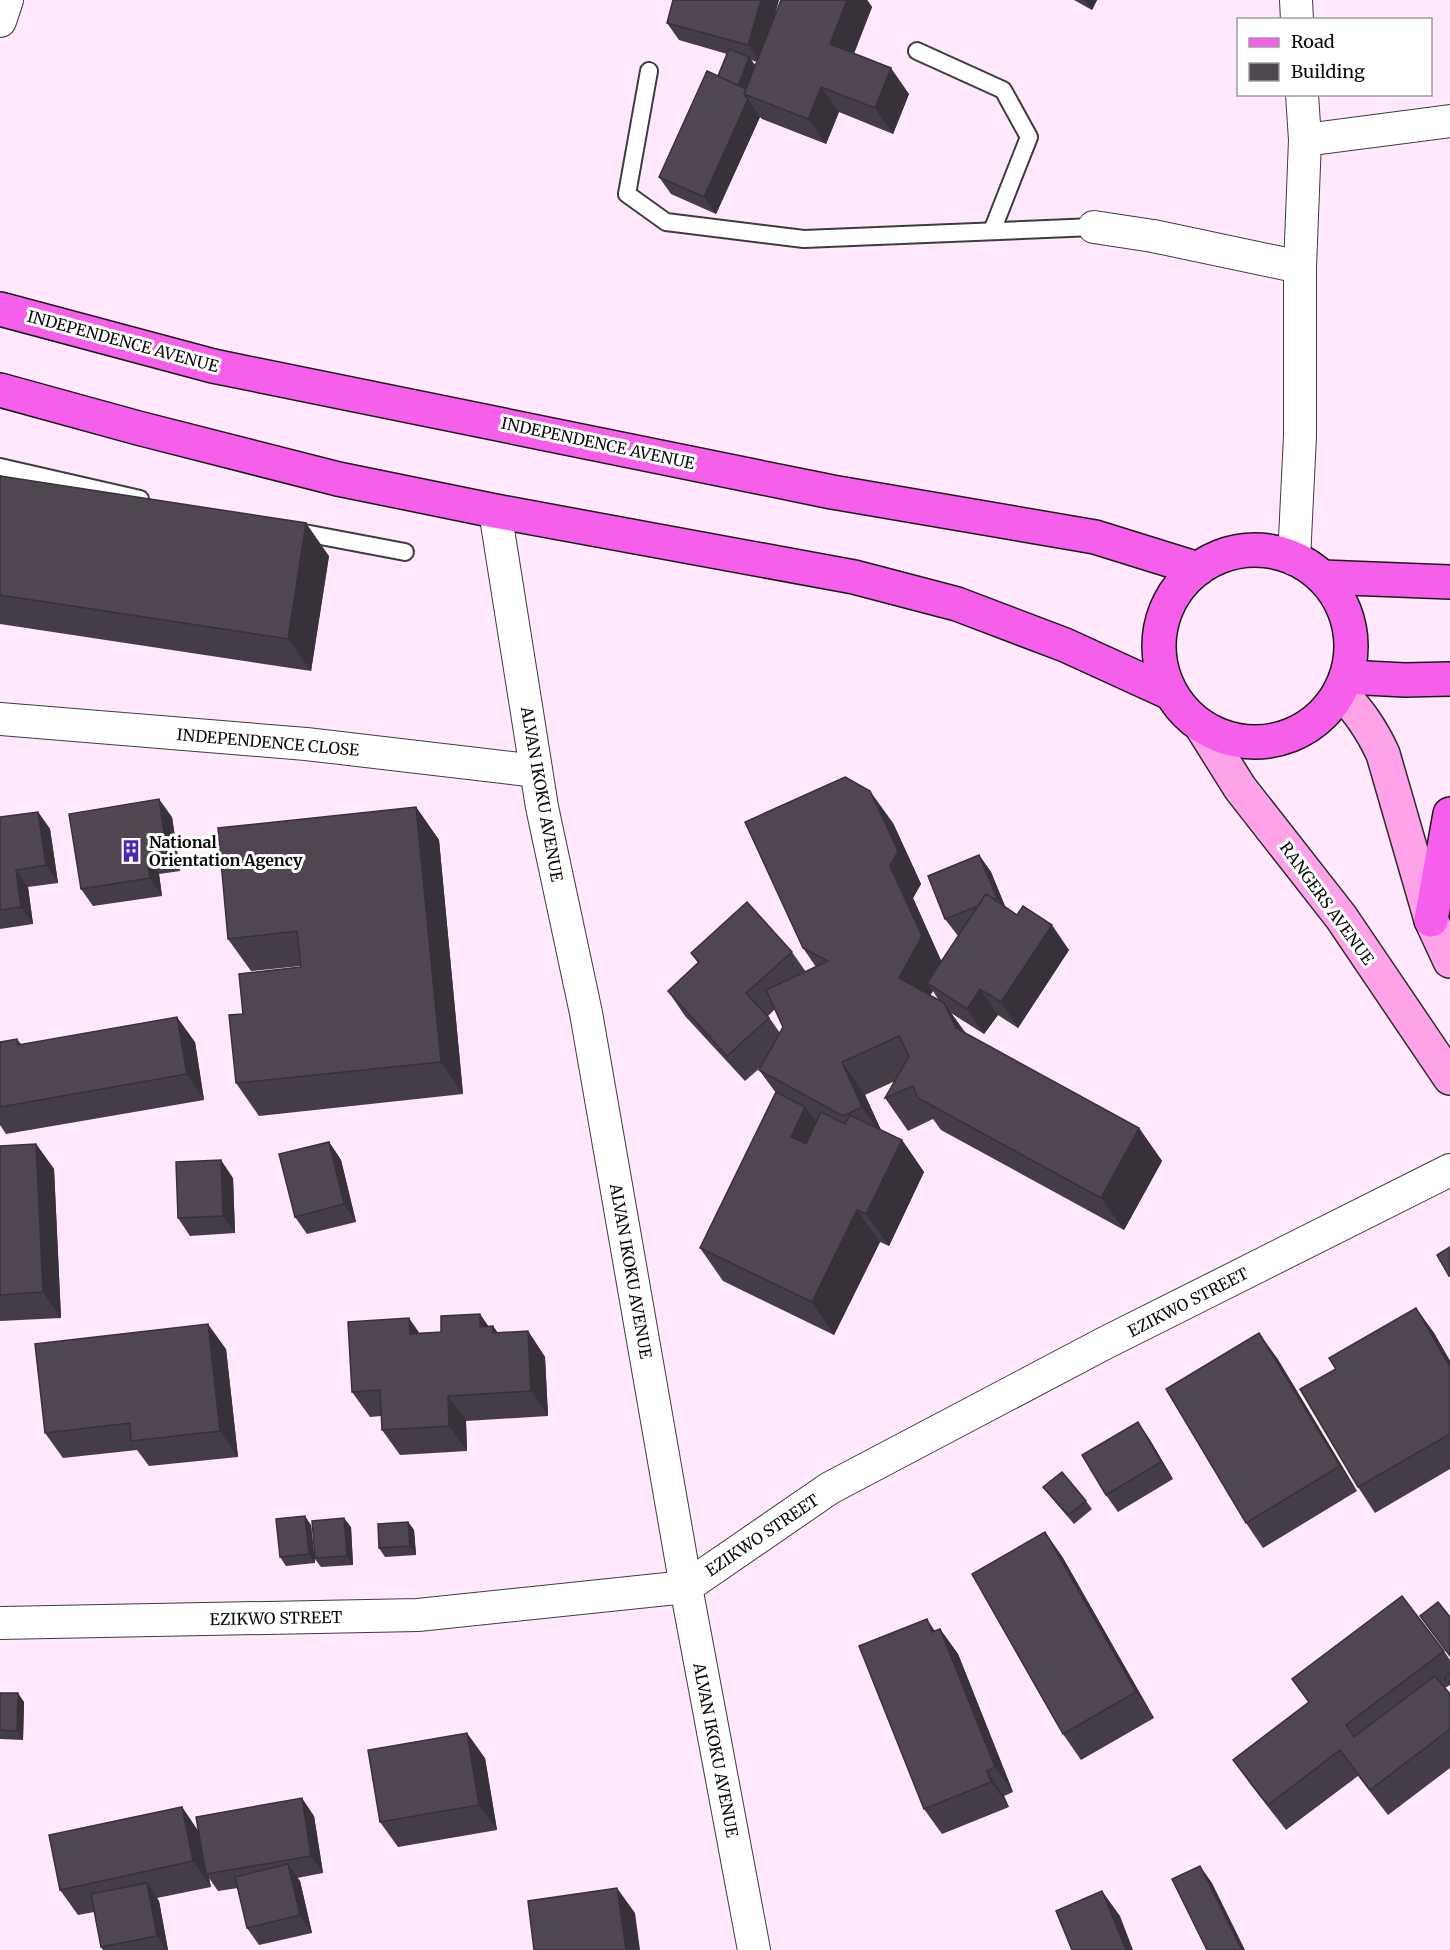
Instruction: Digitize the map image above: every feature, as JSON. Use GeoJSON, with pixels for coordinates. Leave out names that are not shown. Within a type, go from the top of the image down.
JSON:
{"type":"FeatureCollection","features":[{"type":"Feature","properties":{"kind":"main road","name":"INDEPENDENCE AVENUE"},"geometry":{"type":"LineString","coordinates":[[0,309],[213,366],[832,492],[1095,537],[1198,568]]}},
{"type":"Feature","properties":{"kind":"main road"},"geometry":{"type":"LineString","coordinates":[[0,390],[338,479],[495,511],[854,577],[957,604],[1065,645],[1170,693]]}},
{"type":"Feature","properties":{"kind":"main road"},"geometry":{"type":"LineString","coordinates":[[1246,550],[1279,553],[1294,559],[1322,577],[1338,598],[1349,623],[1351,650],[1343,684],[1321,716],[1294,734],[1264,743],[1233,741],[1203,729],[1184,713],[1170,693],[1159,660],[1160,626],[1174,593],[1198,568],[1213,560],[1246,550]]}},
{"type":"Feature","properties":{"kind":"main road"},"geometry":{"type":"LineString","coordinates":[[1322,577],[1450,582]]}},
{"type":"Feature","properties":{"kind":"main road"},"geometry":{"type":"LineString","coordinates":[[1343,684],[1450,679]]}},
{"type":"Feature","properties":{"kind":"main road"},"geometry":{"type":"LineString","coordinates":[[1343,684],[1373,732],[1383,754],[1431,920],[1450,961]]}},
{"type":"Feature","properties":{"kind":"main road","name":"RANGERS AVENUE"},"geometry":{"type":"LineString","coordinates":[[1203,729],[1240,788],[1341,917],[1450,1078]]}},
{"type":"Feature","properties":{"kind":"main road"},"geometry":{"type":"LineString","coordinates":[[1431,920],[1450,814]]}},
{"type":"Feature","properties":{"kind":"street"},"geometry":{"type":"LineString","coordinates":[[0,21],[7,0]]}},
{"type":"Feature","properties":{"kind":"street"},"geometry":{"type":"LineString","coordinates":[[1296,0],[1297,18]]}},
{"type":"Feature","properties":{"kind":"street"},"geometry":{"type":"LineString","coordinates":[[1294,559],[1300,436],[1300,267],[1305,140],[1302,96]]}},
{"type":"Feature","properties":{"kind":"street"},"geometry":{"type":"LineString","coordinates":[[1305,140],[1450,121]]}},
{"type":"Feature","properties":{"kind":"street"},"geometry":{"type":"LineString","coordinates":[[1094,227],[1153,236],[1300,267]]}},
{"type":"Feature","properties":{"kind":"street","name":"ALVAN IKOKU AVENUE"},"geometry":{"type":"LineString","coordinates":[[495,511],[542,807],[586,1013],[686,1587],[754,1950]]}},
{"type":"Feature","properties":{"kind":"street","name":"INDEPENDENCE CLOSE"},"geometry":{"type":"LineString","coordinates":[[0,719],[306,744],[536,771]]}},
{"type":"Feature","properties":{"kind":"street","name":"EZIKWO STREET"},"geometry":{"type":"LineString","coordinates":[[0,1623],[418,1614],[686,1587],[830,1488],[1105,1343],[1450,1170]]}},
{"type":"Feature","properties":{"kind":"lane"},"geometry":{"type":"LineString","coordinates":[[917,51],[1003,90],[1029,137],[992,231]]}},
{"type":"Feature","properties":{"kind":"lane"},"geometry":{"type":"LineString","coordinates":[[649,71],[627,194],[666,222],[804,239],[1094,227]]}},
{"type":"Feature","properties":{"kind":"lane"},"geometry":{"type":"LineString","coordinates":[[0,467],[158,503]]}},
{"type":"Feature","properties":{"kind":"lane"},"geometry":{"type":"LineString","coordinates":[[282,528],[405,552]]}},
{"type":"Feature","properties":{"kind":"building"},"geometry":{"type":"Polygon","coordinates":[[[673,0],[761,0],[748,45],[667,23],[673,0]]]}},
{"type":"Feature","properties":{"kind":"building"},"geometry":{"type":"Polygon","coordinates":[[[781,0],[847,0],[830,44],[891,68],[875,108],[821,87],[808,119],[744,94],[781,0]]]}},
{"type":"Feature","properties":{"kind":"building"},"geometry":{"type":"Polygon","coordinates":[[[729,49],[749,57],[738,86],[718,76],[729,49]]]}},
{"type":"Feature","properties":{"kind":"building"},"geometry":{"type":"Polygon","coordinates":[[[707,71],[746,89],[744,94],[748,99],[704,197],[659,177],[707,71]]]}},
{"type":"Feature","properties":{"kind":"building"},"geometry":{"type":"Polygon","coordinates":[[[0,476],[306,523],[288,639],[0,595],[0,476]]]}},
{"type":"Feature","properties":{"kind":"building"},"geometry":{"type":"Polygon","coordinates":[[[845,777],[870,791],[898,851],[890,866],[922,936],[899,978],[944,1003],[956,1028],[1139,1128],[1101,1198],[918,1098],[913,1086],[885,1098],[909,1056],[899,1036],[842,1062],[862,1107],[843,1116],[759,1070],[783,1027],[766,990],[828,961],[803,948],[745,822],[845,777]]]}},
{"type":"Feature","properties":{"kind":"building","name":"National Orientation Agency"},"geometry":{"type":"Polygon","coordinates":[[[159,799],[167,853],[147,856],[150,878],[81,889],[69,814],[159,799]]]}},
{"type":"Feature","properties":{"kind":"building"},"geometry":{"type":"Polygon","coordinates":[[[416,807],[441,1062],[236,1083],[229,1015],[243,1014],[239,974],[301,967],[297,931],[228,939],[218,828],[416,807]]]}},
{"type":"Feature","properties":{"kind":"building"},"geometry":{"type":"Polygon","coordinates":[[[38,812],[46,865],[16,870],[21,907],[0,910],[0,817],[38,812]]]}},
{"type":"Feature","properties":{"kind":"building"},"geometry":{"type":"Polygon","coordinates":[[[979,855],[997,898],[994,899],[986,894],[978,906],[945,919],[928,876],[979,855]]]}},
{"type":"Feature","properties":{"kind":"building"},"geometry":{"type":"Polygon","coordinates":[[[986,894],[1017,915],[1023,906],[1052,925],[1001,1002],[980,989],[967,1009],[927,983],[986,894]]]}},
{"type":"Feature","properties":{"kind":"building"},"geometry":{"type":"Polygon","coordinates":[[[747,902],[792,952],[746,993],[769,1018],[727,1056],[668,991],[699,962],[691,953],[747,902]]]}},
{"type":"Feature","properties":{"kind":"building"},"geometry":{"type":"Polygon","coordinates":[[[177,1017],[187,1074],[0,1107],[0,1042],[17,1039],[18,1045],[177,1017]]]}},
{"type":"Feature","properties":{"kind":"building"},"geometry":{"type":"Polygon","coordinates":[[[776,1092],[805,1107],[791,1137],[806,1144],[821,1112],[845,1124],[850,1115],[902,1140],[866,1214],[857,1210],[812,1302],[700,1248],[776,1092]]]}},
{"type":"Feature","properties":{"kind":"building"},"geometry":{"type":"Polygon","coordinates":[[[329,1142],[344,1204],[295,1217],[279,1154],[329,1142]]]}},
{"type":"Feature","properties":{"kind":"building"},"geometry":{"type":"Polygon","coordinates":[[[36,1144],[43,1292],[0,1295],[0,1146],[36,1144]]]}},
{"type":"Feature","properties":{"kind":"building"},"geometry":{"type":"Polygon","coordinates":[[[221,1160],[223,1216],[178,1218],[176,1162],[221,1160]]]}},
{"type":"Feature","properties":{"kind":"building"},"geometry":{"type":"Polygon","coordinates":[[[1450,1247],[1450,1276],[1449,1276],[1437,1255],[1450,1247]]]}},
{"type":"Feature","properties":{"kind":"building"},"geometry":{"type":"Polygon","coordinates":[[[1416,1308],[1450,1367],[1450,1434],[1358,1487],[1300,1389],[1336,1369],[1329,1358],[1416,1308]]]}},
{"type":"Feature","properties":{"kind":"building"},"geometry":{"type":"Polygon","coordinates":[[[480,1314],[480,1327],[493,1326],[493,1333],[528,1331],[531,1391],[448,1396],[449,1426],[382,1430],[380,1390],[352,1392],[348,1322],[409,1318],[410,1334],[441,1332],[441,1316],[480,1314]]]}},
{"type":"Feature","properties":{"kind":"building"},"geometry":{"type":"Polygon","coordinates":[[[208,1324],[220,1431],[131,1441],[130,1423],[45,1433],[35,1344],[208,1324]]]}},
{"type":"Feature","properties":{"kind":"building"},"geometry":{"type":"Polygon","coordinates":[[[1259,1333],[1340,1466],[1246,1523],[1166,1389],[1259,1333]]]}},
{"type":"Feature","properties":{"kind":"building"},"geometry":{"type":"Polygon","coordinates":[[[1138,1422],[1161,1462],[1106,1495],[1082,1455],[1138,1422]]]}},
{"type":"Feature","properties":{"kind":"building"},"geometry":{"type":"Polygon","coordinates":[[[1062,1472],[1086,1501],[1068,1515],[1043,1487],[1062,1472]]]}},
{"type":"Feature","properties":{"kind":"building"},"geometry":{"type":"Polygon","coordinates":[[[305,1516],[309,1554],[280,1557],[276,1519],[305,1516]]]}},
{"type":"Feature","properties":{"kind":"building"},"geometry":{"type":"Polygon","coordinates":[[[344,1518],[347,1556],[315,1558],[312,1521],[344,1518]]]}},
{"type":"Feature","properties":{"kind":"building"},"geometry":{"type":"Polygon","coordinates":[[[408,1522],[410,1546],[379,1548],[378,1524],[408,1522]]]}},
{"type":"Feature","properties":{"kind":"building"},"geometry":{"type":"Polygon","coordinates":[[[1045,1532],[1136,1692],[1063,1734],[972,1574],[1045,1532]]]}},
{"type":"Feature","properties":{"kind":"building"},"geometry":{"type":"Polygon","coordinates":[[[1402,1596],[1444,1651],[1346,1725],[1354,1737],[1435,1676],[1450,1694],[1450,1729],[1370,1790],[1340,1750],[1268,1805],[1233,1760],[1309,1702],[1292,1679],[1402,1596]]]}},
{"type":"Feature","properties":{"kind":"building"},"geometry":{"type":"Polygon","coordinates":[[[1438,1602],[1450,1617],[1450,1656],[1420,1616],[1438,1602]]]}},
{"type":"Feature","properties":{"kind":"building"},"geometry":{"type":"Polygon","coordinates":[[[927,1619],[932,1632],[940,1629],[995,1767],[987,1771],[991,1782],[924,1809],[859,1646],[927,1619]]]}},
{"type":"Feature","properties":{"kind":"building"},"geometry":{"type":"Polygon","coordinates":[[[1450,1674],[1450,1684],[1445,1678],[1450,1674]]]}},
{"type":"Feature","properties":{"kind":"building"},"geometry":{"type":"Polygon","coordinates":[[[0,1693],[18,1693],[17,1731],[0,1730],[0,1693]]]}},
{"type":"Feature","properties":{"kind":"building"},"geometry":{"type":"Polygon","coordinates":[[[467,1733],[479,1805],[380,1822],[368,1750],[467,1733]]]}},
{"type":"Feature","properties":{"kind":"building"},"geometry":{"type":"Polygon","coordinates":[[[302,1798],[311,1856],[206,1874],[196,1817],[302,1798]]]}},
{"type":"Feature","properties":{"kind":"building"},"geometry":{"type":"Polygon","coordinates":[[[182,1807],[193,1861],[60,1890],[49,1835],[182,1807]]]}},
{"type":"Feature","properties":{"kind":"building"},"geometry":{"type":"Polygon","coordinates":[[[288,1864],[300,1915],[247,1928],[235,1877],[288,1864]]]}},
{"type":"Feature","properties":{"kind":"building"},"geometry":{"type":"Polygon","coordinates":[[[1200,1866],[1242,1950],[1207,1950],[1172,1879],[1200,1866]]]}},
{"type":"Feature","properties":{"kind":"building"},"geometry":{"type":"Polygon","coordinates":[[[147,1883],[157,1936],[101,1947],[91,1894],[147,1883]]]}},
{"type":"Feature","properties":{"kind":"building"},"geometry":{"type":"Polygon","coordinates":[[[617,1888],[626,1950],[534,1950],[528,1901],[617,1888]]]}},
{"type":"Feature","properties":{"kind":"building"},"geometry":{"type":"Polygon","coordinates":[[[1102,1891],[1126,1950],[1072,1950],[1056,1911],[1102,1891]]]}},
{"type":"Feature","properties":{"kind":"place","name":"National Orientation Agency"},"geometry":{"type":"Point","coordinates":[131,851]}}]}
